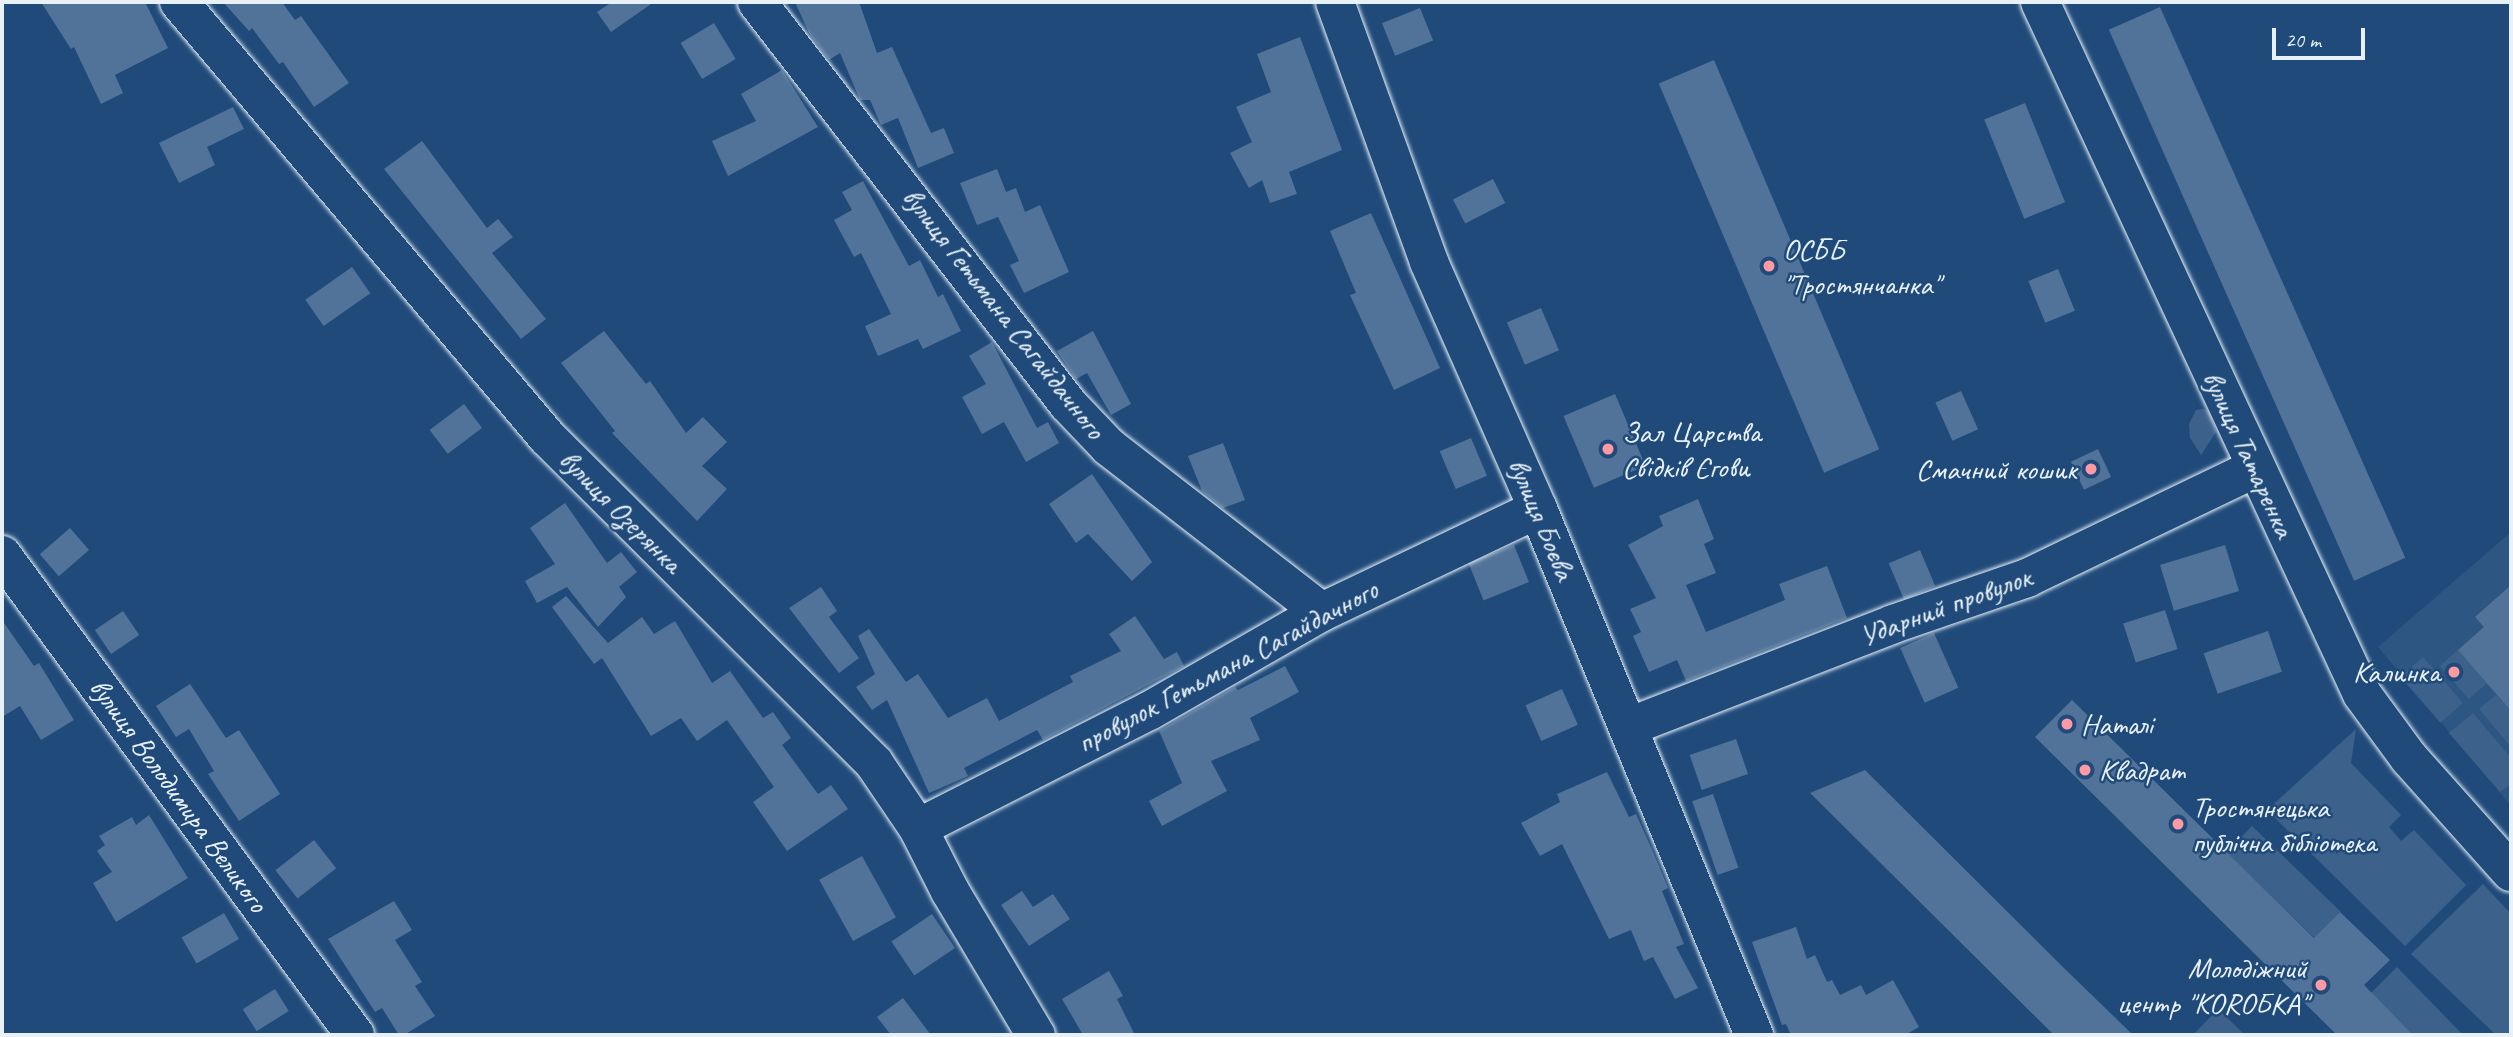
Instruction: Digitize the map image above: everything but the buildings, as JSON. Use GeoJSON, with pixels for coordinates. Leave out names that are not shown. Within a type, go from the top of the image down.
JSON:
{"type":"FeatureCollection","features":[{"type":"Feature","properties":{"kind":"street","name":"вулиця Гетьмана Сагайдачного"},"geometry":{"type":"LineString","coordinates":[[757,2],[1068,404],[1110,447],[1321,612]]}},
{"type":"Feature","properties":{"kind":"street","name":"вулиця Боєва"},"geometry":{"type":"LineString","coordinates":[[1335,2],[1429,262],[1538,509],[1754,1035]]}},
{"type":"Feature","properties":{"kind":"street","name":"вулиця Татаренка"},"geometry":{"type":"LineString","coordinates":[[2040,2],[2367,703],[2409,758],[2511,872]]}},
{"type":"Feature","properties":{"kind":"street","name":"вулиця Озерянка"},"geometry":{"type":"LineString","coordinates":[[185,4],[547,436],[874,763],[918,828],[950,891],[1036,1035]]}},
{"type":"Feature","properties":{"kind":"street","name":"Ударний провулок"},"geometry":{"type":"LineString","coordinates":[[1628,727],[1893,624],[2027,578],[2256,468]]}},
{"type":"Feature","properties":{"kind":"street","name":"провулок Гетьмана Сагайдачного"},"geometry":{"type":"LineString","coordinates":[[918,828],[1149,711],[1321,612],[1538,509]]}},
{"type":"Feature","properties":{"kind":"street","name":"вулиця Володимира Великого"},"geometry":{"type":"LineString","coordinates":[[2,555],[355,1035]]}},
{"type":"Feature","properties":{"kind":"shaded area"},"geometry":{"type":"Polygon","coordinates":[[[2196,410],[2210,412],[2216,432],[2201,455],[2190,438],[2189,424],[2196,410]]]}},
{"type":"Feature","properties":{"kind":"shaded area","name":"Калинка"},"geometry":{"type":"Polygon","coordinates":[[[2511,532],[2511,806],[2378,647],[2511,532]]]}},
{"type":"Feature","properties":{"kind":"shaded area"},"geometry":{"type":"Polygon","coordinates":[[[2458,650],[2487,683],[2469,699],[2440,666],[2458,650]]]}},
{"type":"Feature","properties":{"kind":"shaded area"},"geometry":{"type":"Polygon","coordinates":[[[2423,657],[2463,703],[2440,723],[2400,677],[2423,657]]]}},
{"type":"Feature","properties":{"kind":"shaded area"},"geometry":{"type":"Polygon","coordinates":[[[2496,695],[2511,711],[2511,747],[2479,709],[2496,695]]]}},
{"type":"Feature","properties":{"kind":"shaded area"},"geometry":{"type":"Polygon","coordinates":[[[2473,713],[2511,758],[2511,784],[2500,792],[2449,733],[2473,713]]]}},
{"type":"Feature","properties":{"kind":"shaded area"},"geometry":{"type":"Polygon","coordinates":[[[2356,729],[2351,763],[2401,815],[2389,827],[2401,841],[2414,830],[2466,885],[2405,946],[2267,810],[2356,729]]]}},
{"type":"Feature","properties":{"kind":"shaded area"},"geometry":{"type":"Polygon","coordinates":[[[2252,826],[2340,911],[2315,938],[2226,853],[2252,826]]]}},
{"type":"Feature","properties":{"kind":"shaded area"},"geometry":{"type":"Polygon","coordinates":[[[2483,884],[2511,914],[2511,1035],[2496,1035],[2411,954],[2483,884]]]}},
{"type":"Feature","properties":{"kind":"shaded area"},"geometry":{"type":"Polygon","coordinates":[[[2397,967],[2463,1035],[2413,1035],[2371,993],[2397,967]]]}},
{"type":"Feature","properties":{"kind":"shaded area"},"geometry":{"type":"Polygon","coordinates":[[[2218,1009],[2245,1035],[2193,1035],[2218,1009]]]}},
{"type":"Feature","properties":{"kind":"place","name":"ОСББ \"Тростянчанка\""},"geometry":{"type":"Point","coordinates":[1769,266]}},
{"type":"Feature","properties":{"kind":"place","name":"Зал Царства Свідків Єгови"},"geometry":{"type":"Point","coordinates":[1608,449]}},
{"type":"Feature","properties":{"kind":"place","name":"Смачний кошик"},"geometry":{"type":"Point","coordinates":[2091,469]}},
{"type":"Feature","properties":{"kind":"place","name":"Калинка"},"geometry":{"type":"Point","coordinates":[2454,672]}},
{"type":"Feature","properties":{"kind":"place","name":"Наталі"},"geometry":{"type":"Point","coordinates":[2067,724]}},
{"type":"Feature","properties":{"kind":"place","name":"Квадрат"},"geometry":{"type":"Point","coordinates":[2085,770]}},
{"type":"Feature","properties":{"kind":"place","name":"Тростянецька публічна бібліотека"},"geometry":{"type":"Point","coordinates":[2178,824]}},
{"type":"Feature","properties":{"kind":"place","name":"Молодіжний центр \"КОRОБКА\""},"geometry":{"type":"Point","coordinates":[2321,985]}}]}
